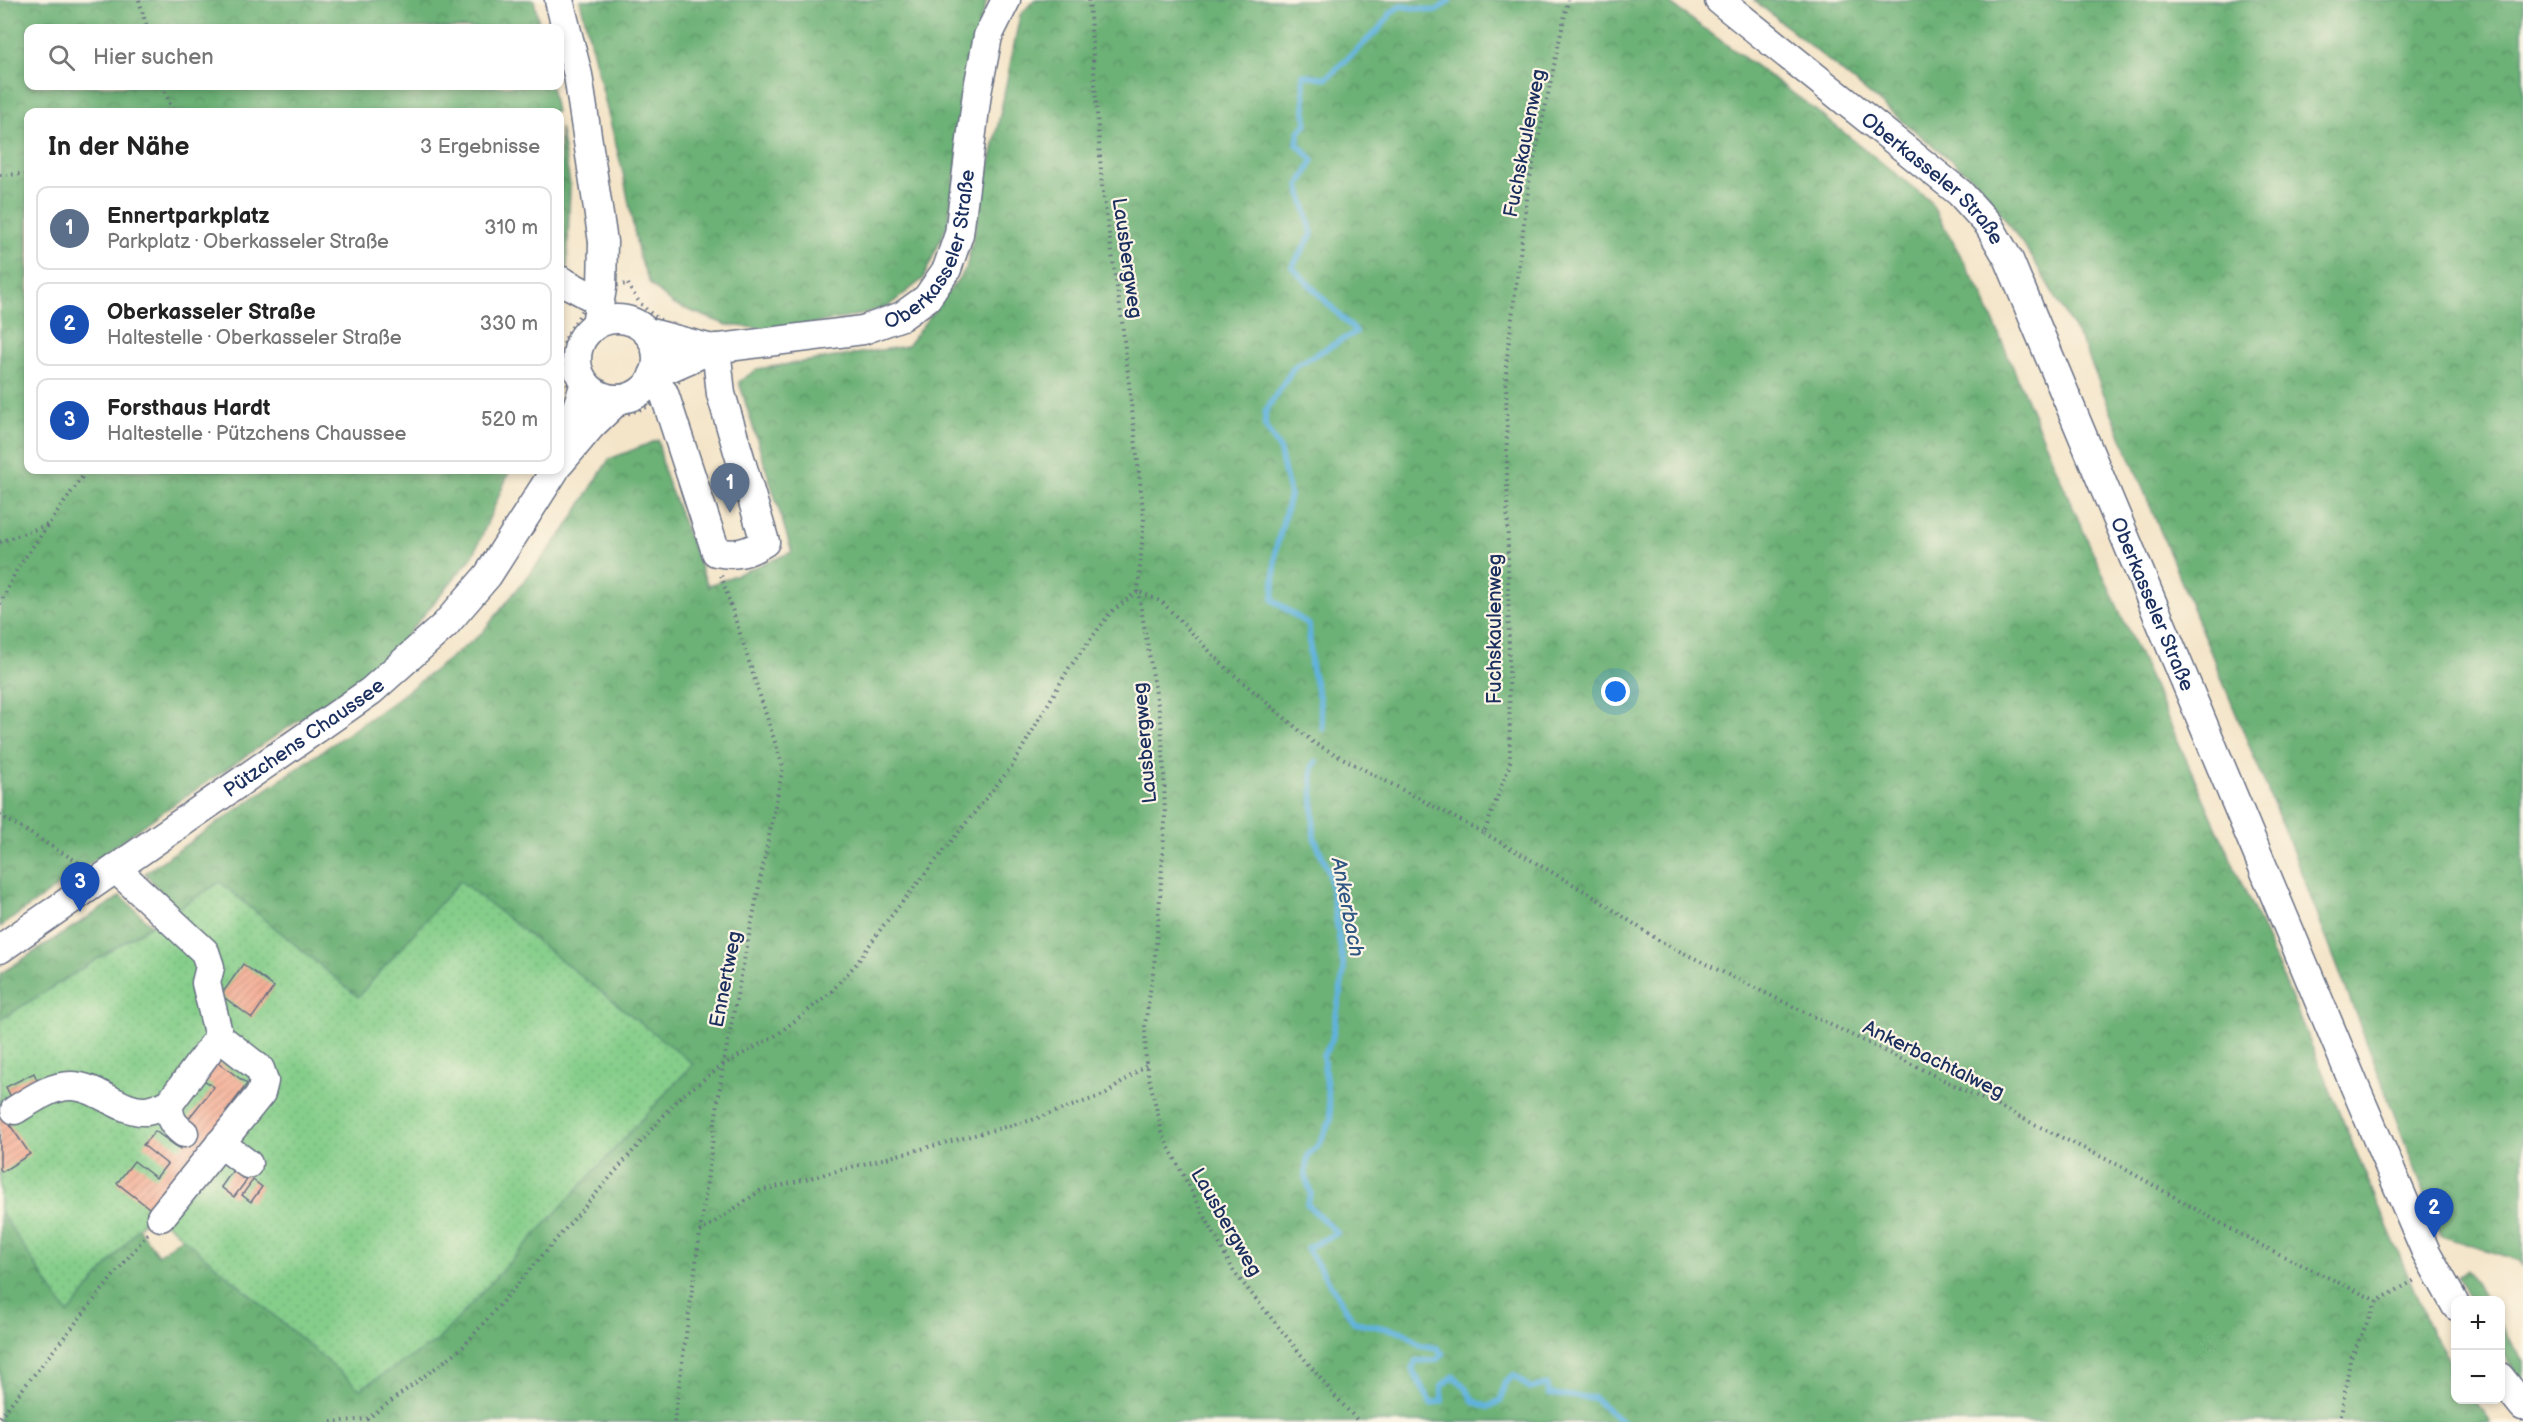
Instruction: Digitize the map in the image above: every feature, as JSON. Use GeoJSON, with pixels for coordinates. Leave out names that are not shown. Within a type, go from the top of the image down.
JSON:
{"type":"FeatureCollection","features":[{"type":"Feature","properties":{"kind":"street"},"geometry":{"type":"LineString","coordinates":[[559,0],[578,75],[603,242],[617,286],[642,328],[654,342],[657,355],[652,378],[664,393],[716,552],[732,555],[750,552],[765,542],[722,394],[714,349]]}},
{"type":"Feature","properties":{"kind":"street","name":"Oberkasseler Straße"},"geometry":{"type":"LineString","coordinates":[[619,399],[631,397],[642,391],[652,378],[714,349],[863,330],[902,316],[927,298],[947,269],[959,234],[977,93],[988,36],[1006,0]]}},
{"type":"Feature","properties":{"kind":"street","name":"Oberkasseler Straße"},"geometry":{"type":"LineString","coordinates":[[1719,0],[1960,193],[1988,224],[2009,260],[2355,1087],[2435,1268],[2451,1297]]}},
{"type":"Feature","properties":{"kind":"street"},"geometry":{"type":"LineString","coordinates":[[603,242],[599,298],[580,342],[577,356],[578,370],[585,383],[595,393],[607,398],[619,399]]}},
{"type":"Feature","properties":{"kind":"street"},"geometry":{"type":"LineString","coordinates":[[564,282],[599,298]]}},
{"type":"Feature","properties":{"kind":"street","name":"Oberkasseler Straße"},"geometry":{"type":"LineString","coordinates":[[599,298],[611,319],[624,319],[642,328],[714,349]]}},
{"type":"Feature","properties":{"kind":"street"},"geometry":{"type":"LineString","coordinates":[[564,457],[588,424],[585,383]]}},
{"type":"Feature","properties":{"kind":"street"},"geometry":{"type":"LineString","coordinates":[[564,453],[588,424],[619,399]]}},
{"type":"Feature","properties":{"kind":"street","name":"Pützchens Chaussee"},"geometry":{"type":"LineString","coordinates":[[0,949],[371,692],[445,625],[488,575],[552,474]]}},
{"type":"Feature","properties":{"kind":"street"},"geometry":{"type":"LineString","coordinates":[[108,874],[205,952],[210,967],[206,983],[219,1037],[260,1068],[264,1081],[261,1093],[161,1217]]}},
{"type":"Feature","properties":{"kind":"street"},"geometry":{"type":"LineString","coordinates":[[15,1110],[52,1089],[70,1086],[88,1089],[133,1109],[146,1111],[169,1104],[219,1037]]}},
{"type":"Feature","properties":{"kind":"street"},"geometry":{"type":"LineString","coordinates":[[169,1104],[169,1117],[174,1126],[184,1133]]}},
{"type":"Feature","properties":{"kind":"street"},"geometry":{"type":"LineString","coordinates":[[220,1143],[248,1164]]}},
{"type":"Feature","properties":{"kind":"street"},"geometry":{"type":"LineString","coordinates":[[2505,1383],[2523,1406]]}},
{"type":"Feature","properties":{"kind":"path"},"geometry":{"type":"LineString","coordinates":[[139,0],[146,24]]}},
{"type":"Feature","properties":{"kind":"path","name":"Lausbergweg"},"geometry":{"type":"LineString","coordinates":[[1089,0],[1102,186],[1122,321],[1144,518],[1138,591],[1161,722],[1164,771],[1165,822],[1154,966],[1145,1025],[1146,1065],[1163,1136],[1234,1272],[1333,1394],[1359,1422]]}},
{"type":"Feature","properties":{"kind":"path","name":"Fuchskaulenweg"},"geometry":{"type":"LineString","coordinates":[[1484,833],[1509,764],[1506,365],[1529,183],[1568,0]]}},
{"type":"Feature","properties":{"kind":"path"},"geometry":{"type":"LineString","coordinates":[[165,90],[171,108]]}},
{"type":"Feature","properties":{"kind":"path"},"geometry":{"type":"LineString","coordinates":[[0,175],[24,174]]}},
{"type":"Feature","properties":{"kind":"path"},"geometry":{"type":"LineString","coordinates":[[564,341],[569,329],[584,308],[599,298]]}},
{"type":"Feature","properties":{"kind":"path"},"geometry":{"type":"LineString","coordinates":[[564,373],[568,393],[565,408],[588,424]]}},
{"type":"Feature","properties":{"kind":"path"},"geometry":{"type":"LineString","coordinates":[[0,604],[17,569],[84,474]]}},
{"type":"Feature","properties":{"kind":"path"},"geometry":{"type":"LineString","coordinates":[[0,542],[47,525]]}},
{"type":"Feature","properties":{"kind":"path","name":"Ennertweg"},"geometry":{"type":"LineString","coordinates":[[674,1422],[723,1065],[783,767],[724,586],[716,552]]}},
{"type":"Feature","properties":{"kind":"path"},"geometry":{"type":"LineString","coordinates":[[332,1422],[367,1419],[462,1348],[679,1098],[723,1065],[778,1034],[830,993],[857,963],[883,926],[1012,766],[1070,668],[1104,621],[1138,591],[1162,602],[1224,666],[1314,743],[1484,833]]}},
{"type":"Feature","properties":{"kind":"path"},"geometry":{"type":"LineString","coordinates":[[0,815],[87,868],[108,874]]}},
{"type":"Feature","properties":{"kind":"path","name":"Ankerbachtalweg"},"geometry":{"type":"LineString","coordinates":[[1484,833],[1588,893],[1661,942],[2116,1164],[2254,1242],[2377,1301]]}},
{"type":"Feature","properties":{"kind":"path"},"geometry":{"type":"LineString","coordinates":[[699,1232],[760,1191],[1032,1120],[1106,1094],[1146,1065]]}},
{"type":"Feature","properties":{"kind":"path"},"geometry":{"type":"LineString","coordinates":[[0,1417],[161,1217]]}},
{"type":"Feature","properties":{"kind":"path"},"geometry":{"type":"LineString","coordinates":[[2340,1422],[2350,1360],[2377,1301],[2435,1268]]}},
{"type":"Feature","properties":{"kind":"green space"},"geometry":{"type":"Polygon","coordinates":[[[0,0],[534,0],[539,24],[24,24],[24,90],[552,90],[555,108],[24,108],[24,474],[508,474],[473,556],[396,648],[344,690],[164,811],[0,927],[0,0]]]}},
{"type":"Feature","properties":{"kind":"green space"},"geometry":{"type":"Polygon","coordinates":[[[580,0],[987,0],[977,33],[948,223],[923,279],[887,307],[846,318],[776,330],[727,325],[673,304],[650,284],[639,256],[623,173],[580,0]]]}},
{"type":"Feature","properties":{"kind":"green space"},"geometry":{"type":"Polygon","coordinates":[[[1034,0],[1665,0],[1809,105],[1930,201],[1981,292],[2070,501],[2265,935],[2433,1335],[2451,1363],[2451,1404],[2478,1404],[2490,1422],[0,1422],[0,1195],[127,1213],[158,1255],[215,1213],[397,1033],[176,911],[145,873],[392,703],[481,634],[565,530],[609,459],[658,440],[665,475],[708,586],[792,552],[739,382],[757,369],[907,346],[966,269],[1020,15],[1034,0]]]}},
{"type":"Feature","properties":{"kind":"green space"},"geometry":{"type":"Polygon","coordinates":[[[1754,0],[2523,0],[2523,1266],[2520,1261],[2441,1236],[2294,854],[2084,346],[2032,257],[1980,184],[1754,0]]]}},
{"type":"Feature","properties":{"kind":"green space"},"geometry":{"type":"Polygon","coordinates":[[[564,150],[570,184],[567,268],[564,267],[564,150]]]}},
{"type":"Feature","properties":{"kind":"green space"},"geometry":{"type":"Polygon","coordinates":[[[460,881],[693,1064],[437,1341],[360,1389],[152,1211],[68,1314],[0,1211],[0,1020],[220,882],[358,997],[460,881]]]}},
{"type":"Feature","properties":{"kind":"green space"},"geometry":{"type":"Polygon","coordinates":[[[121,896],[176,949],[0,1073],[0,974],[121,896]]]}},
{"type":"Feature","properties":{"kind":"green space"},"geometry":{"type":"Polygon","coordinates":[[[2467,1270],[2483,1296],[2467,1296],[2458,1277],[2467,1270]]]}},
{"type":"Feature","properties":{"kind":"green space"},"geometry":{"type":"Polygon","coordinates":[[[2505,1332],[2523,1361],[2523,1383],[2505,1356],[2505,1332]]]}},
{"type":"Feature","properties":{"kind":"building"},"geometry":{"type":"Polygon","coordinates":[[[243,964],[274,987],[252,1018],[221,995],[243,964]]]}},
{"type":"Feature","properties":{"kind":"building"},"geometry":{"type":"Polygon","coordinates":[[[215,1060],[247,1084],[226,1112],[229,1115],[153,1211],[117,1183],[134,1161],[156,1178],[167,1164],[143,1145],[155,1131],[180,1149],[197,1127],[188,1119],[214,1087],[201,1078],[215,1060]]]}},
{"type":"Feature","properties":{"kind":"building"},"geometry":{"type":"Polygon","coordinates":[[[34,1073],[41,1089],[14,1103],[6,1087],[34,1073]]]}},
{"type":"Feature","properties":{"kind":"building"},"geometry":{"type":"Polygon","coordinates":[[[3,1115],[30,1154],[2,1172],[0,1169],[0,1117],[3,1115]]]}},
{"type":"Feature","properties":{"kind":"building"},"geometry":{"type":"Polygon","coordinates":[[[236,1166],[249,1177],[234,1197],[221,1187],[236,1166]]]}},
{"type":"Feature","properties":{"kind":"building"},"geometry":{"type":"Polygon","coordinates":[[[253,1180],[262,1187],[251,1202],[242,1195],[253,1180]]]}},
{"type":"Feature","properties":{"kind":"waterway","name":"Ankerbach"},"geometry":{"type":"LineString","coordinates":[[1323,729],[1319,697],[1311,666],[1309,625],[1273,600],[1276,549],[1290,495],[1279,448],[1265,426],[1265,412],[1295,366],[1356,332],[1292,267],[1312,234],[1299,186],[1313,160],[1297,144],[1299,132],[1306,124],[1303,75],[1327,78],[1400,6],[1436,11],[1450,0]]}},
{"type":"Feature","properties":{"kind":"waterway","name":"Ankerbach"},"geometry":{"type":"LineString","coordinates":[[1316,762],[1312,768],[1314,837],[1329,872],[1344,970],[1332,1040],[1323,1056],[1331,1119],[1319,1145],[1308,1155],[1305,1175],[1311,1194],[1307,1204],[1337,1233],[1307,1248],[1354,1322],[1404,1332],[1420,1345],[1437,1348],[1443,1354],[1436,1360],[1417,1361],[1412,1369],[1431,1404],[1442,1401],[1442,1386],[1454,1376],[1466,1388],[1473,1401],[1488,1407],[1501,1400],[1504,1384],[1514,1375],[1530,1389],[1546,1384],[1549,1394],[1594,1398],[1622,1422]]}},
{"type":"Feature","properties":{"kind":"place","name":"Ennertparkplatz"},"geometry":{"type":"Point","coordinates":[730,513]}},
{"type":"Feature","properties":{"kind":"place","name":"Forsthaus Hardt"},"geometry":{"type":"Point","coordinates":[80,912]}},
{"type":"Feature","properties":{"kind":"place","name":"Oberkasseler Straße"},"geometry":{"type":"Point","coordinates":[2434,1238]}}]}
